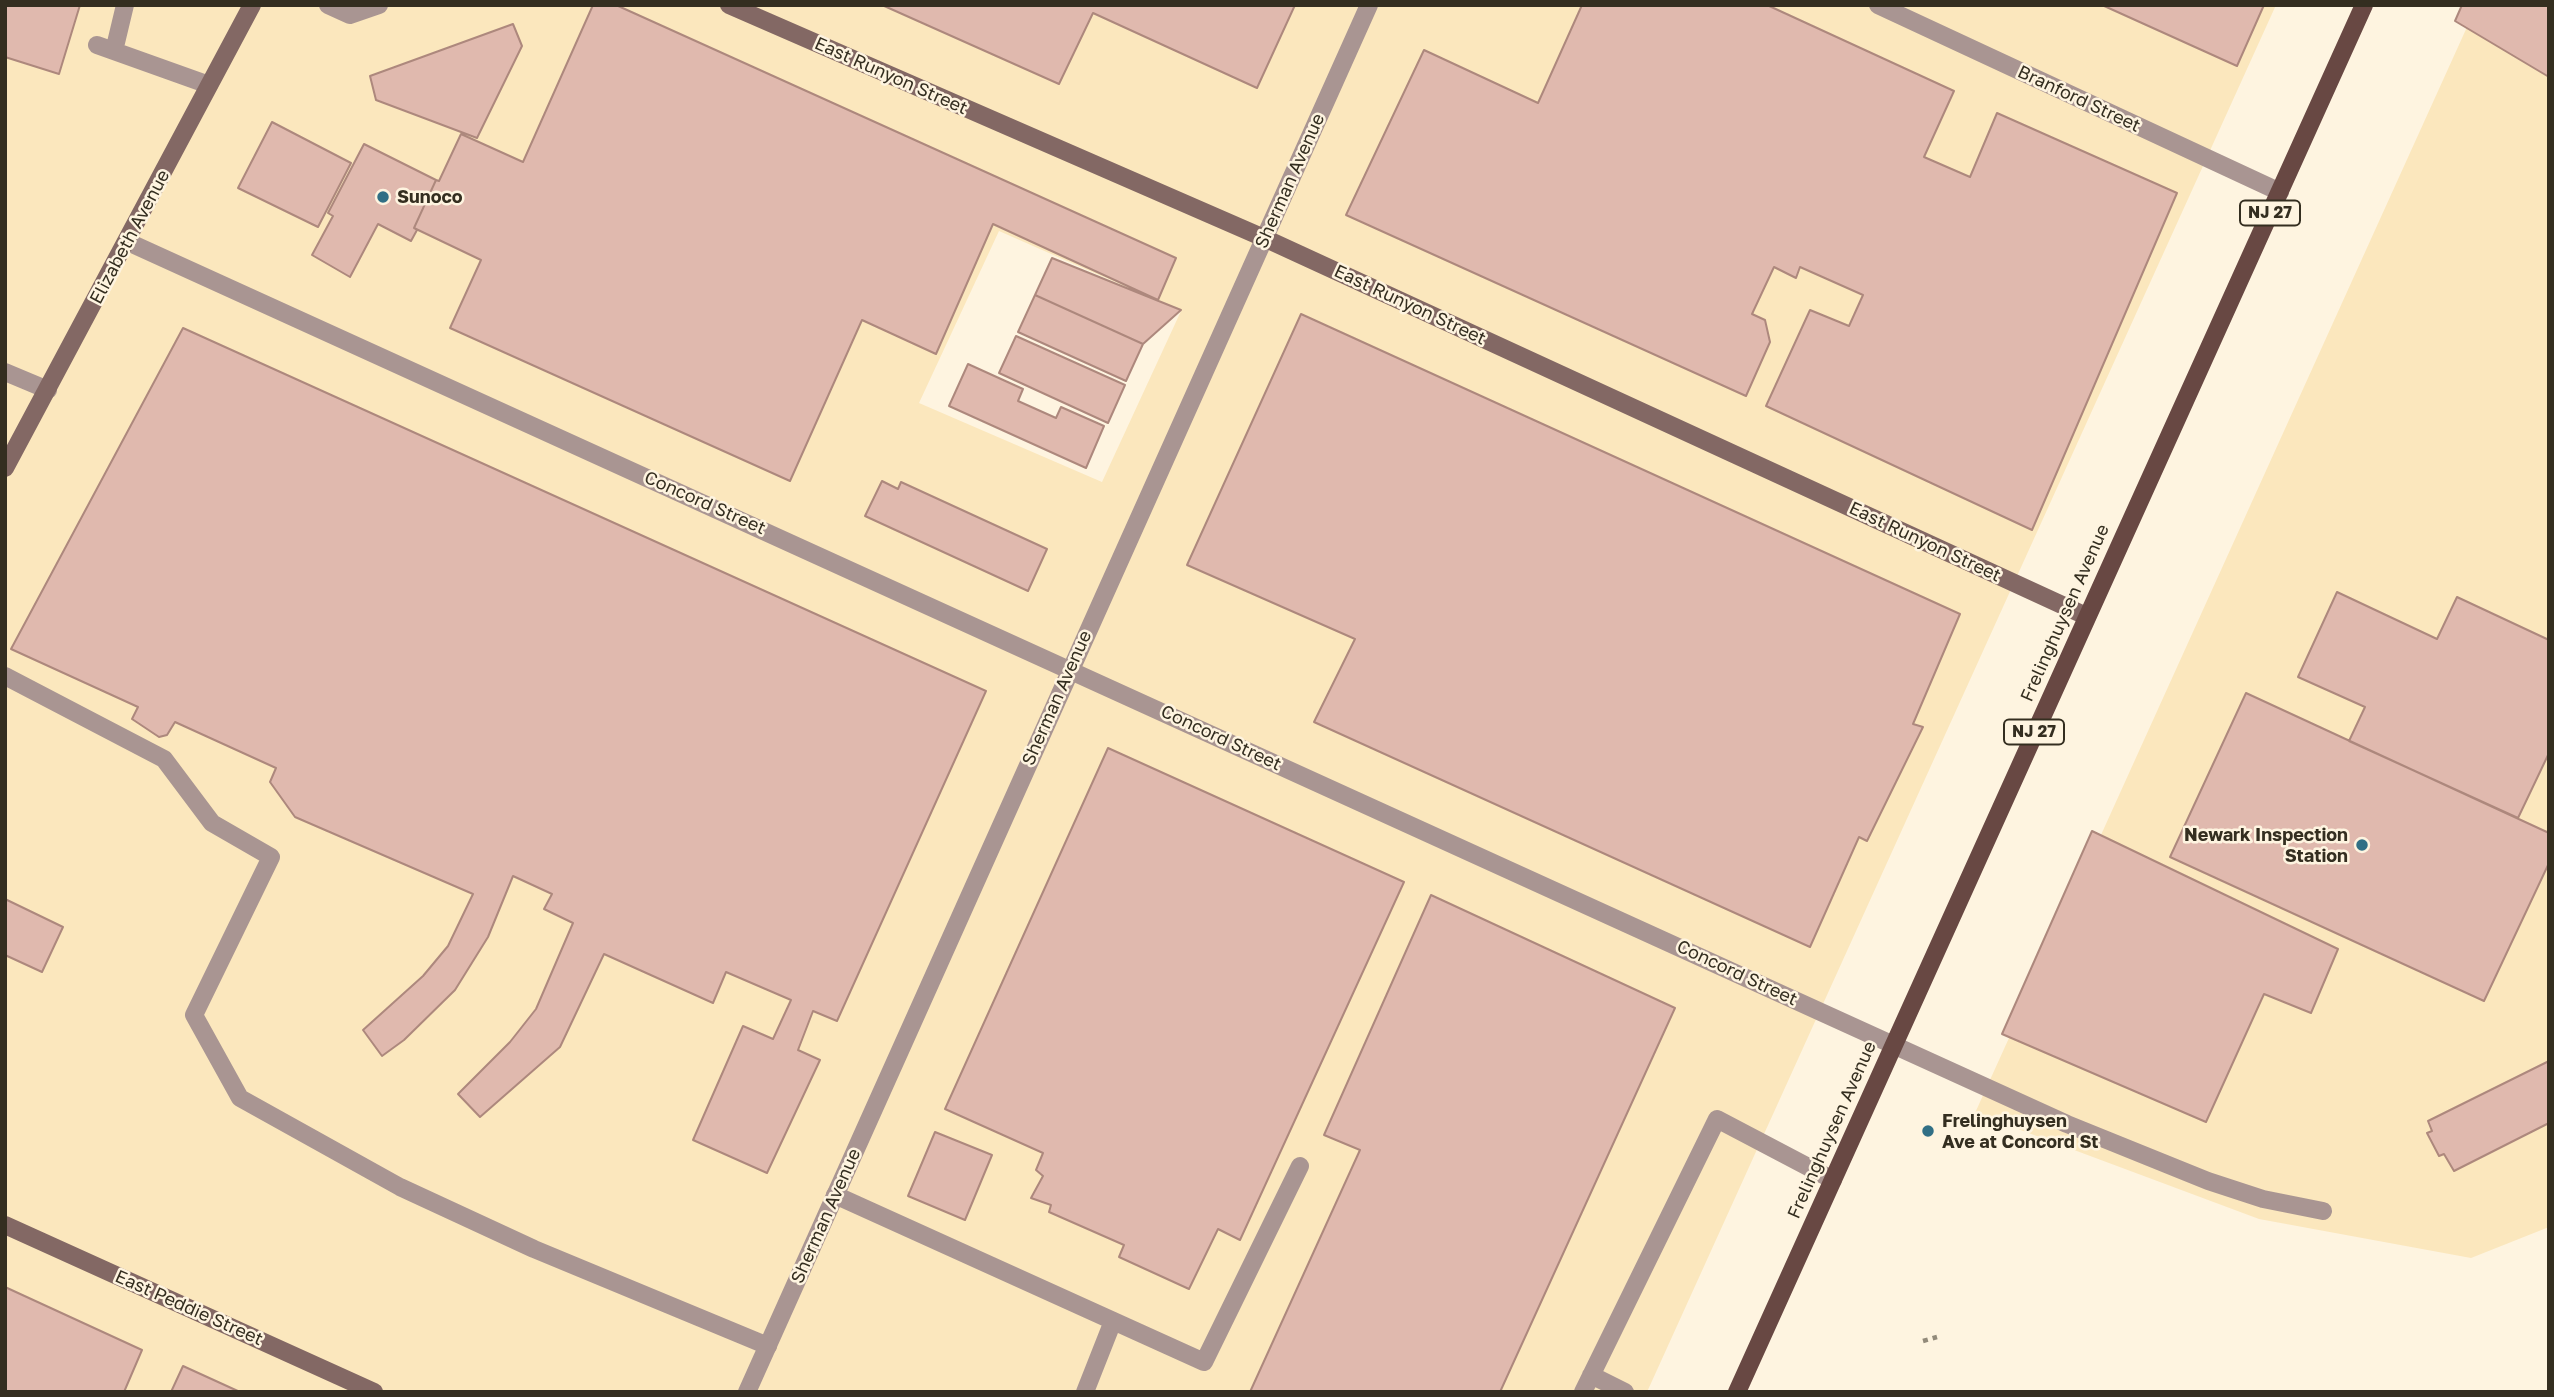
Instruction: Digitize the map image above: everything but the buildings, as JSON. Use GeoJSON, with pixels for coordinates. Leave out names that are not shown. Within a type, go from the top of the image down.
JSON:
{"type":"FeatureCollection","features":[{"type":"Feature","properties":{"kind":"main road","name":"Frelinghuysen Avenue"},"geometry":{"type":"LineString","coordinates":[[1737,1392],[2364,5]]}},
{"type":"Feature","properties":{"kind":"street"},"geometry":{"type":"LineString","coordinates":[[125,5],[106,48],[209,85]]}},
{"type":"Feature","properties":{"kind":"street","name":"Elizabeth Avenue"},"geometry":{"type":"LineString","coordinates":[[5,468],[128,242],[252,5]]}},
{"type":"Feature","properties":{"kind":"street"},"geometry":{"type":"LineString","coordinates":[[328,5],[350,15],[379,5]]}},
{"type":"Feature","properties":{"kind":"street","name":"East Runyon Street"},"geometry":{"type":"LineString","coordinates":[[729,5],[1264,238],[2086,616]]}},
{"type":"Feature","properties":{"kind":"street","name":"Sherman Avenue"},"geometry":{"type":"LineString","coordinates":[[747,1392],[1369,5]]}},
{"type":"Feature","properties":{"kind":"street","name":"Branford Street"},"geometry":{"type":"LineString","coordinates":[[1878,5],[2280,192]]}},
{"type":"Feature","properties":{"kind":"street","name":"Concord Street"},"geometry":{"type":"LineString","coordinates":[[128,242],[1070,668],[2067,1124],[2208,1181],[2263,1199],[2323,1211]]}},
{"type":"Feature","properties":{"kind":"street"},"geometry":{"type":"LineString","coordinates":[[5,372],[48,390]]}},
{"type":"Feature","properties":{"kind":"street"},"geometry":{"type":"LineString","coordinates":[[5,676],[164,759],[212,823],[271,857],[194,1015],[240,1098],[400,1187],[534,1249],[768,1346]]}},
{"type":"Feature","properties":{"kind":"street"},"geometry":{"type":"LineString","coordinates":[[1583,1392],[1717,1119],[1833,1180]]}},
{"type":"Feature","properties":{"kind":"street"},"geometry":{"type":"LineString","coordinates":[[835,1195],[1205,1362],[1300,1166]]}},
{"type":"Feature","properties":{"kind":"street","name":"East Peddie Street"},"geometry":{"type":"LineString","coordinates":[[5,1225],[374,1392]]}},
{"type":"Feature","properties":{"kind":"street"},"geometry":{"type":"LineString","coordinates":[[1085,1392],[1113,1321]]}},
{"type":"Feature","properties":{"kind":"street"},"geometry":{"type":"LineString","coordinates":[[1591,1375],[1625,1392]]}},
{"type":"Feature","properties":{"kind":"path"},"geometry":{"type":"LineString","coordinates":[[1923,1341],[1937,1337]]}},
{"type":"Feature","properties":{"kind":"shaded area"},"geometry":{"type":"Polygon","coordinates":[[[5,5],[2276,5],[1647,1392],[5,1392],[5,5]],[[999,231],[919,403],[1102,482],[1181,311],[999,231]]]}},
{"type":"Feature","properties":{"kind":"shaded area"},"geometry":{"type":"Polygon","coordinates":[[[2477,5],[2549,5],[2549,1227],[2471,1258],[2259,1219],[1975,1113],[2477,5]]]}},
{"type":"Feature","properties":{"kind":"place","name":"Sunoco"},"geometry":{"type":"Point","coordinates":[383,197]}},
{"type":"Feature","properties":{"kind":"place","name":"Newark Inspection Station"},"geometry":{"type":"Point","coordinates":[2362,845]}},
{"type":"Feature","properties":{"kind":"place","name":"Frelinghuysen Ave at Concord St"},"geometry":{"type":"Point","coordinates":[1928,1131]}}]}
